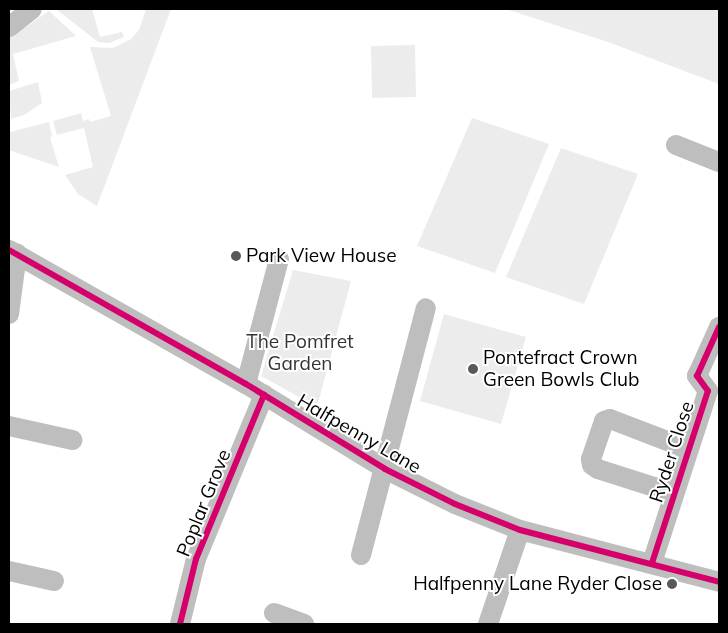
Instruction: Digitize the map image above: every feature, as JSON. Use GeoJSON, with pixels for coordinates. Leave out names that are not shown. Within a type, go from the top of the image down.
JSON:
{"type":"FeatureCollection","features":[{"type":"Feature","properties":{"kind":"street"},"geometry":{"type":"LineString","coordinates":[[9,27],[32,9]]}},
{"type":"Feature","properties":{"kind":"street"},"geometry":{"type":"LineString","coordinates":[[676,145],[719,162]]}},
{"type":"Feature","properties":{"kind":"street"},"geometry":{"type":"LineString","coordinates":[[9,314],[13,252]]}},
{"type":"Feature","properties":{"kind":"street","name":"Halfpenny Lane"},"geometry":{"type":"LineString","coordinates":[[13,252],[246,384],[385,469],[455,504],[520,530],[719,582]]}},
{"type":"Feature","properties":{"kind":"street"},"geometry":{"type":"LineString","coordinates":[[246,384],[279,259]]}},
{"type":"Feature","properties":{"kind":"street"},"geometry":{"type":"LineString","coordinates":[[361,555],[426,308]]}},
{"type":"Feature","properties":{"kind":"street","name":"Ryder Close"},"geometry":{"type":"LineString","coordinates":[[652,563],[673,493],[708,392],[697,376],[719,327]]}},
{"type":"Feature","properties":{"kind":"street","name":"Poplar Grove"},"geometry":{"type":"LineString","coordinates":[[180,624],[196,559],[264,396]]}},
{"type":"Feature","properties":{"kind":"street","name":"Ryder Close"},"geometry":{"type":"LineString","coordinates":[[673,493],[598,469],[592,465],[591,459],[604,421],[610,419],[688,449]]}},
{"type":"Feature","properties":{"kind":"street"},"geometry":{"type":"LineString","coordinates":[[9,426],[72,440]]}},
{"type":"Feature","properties":{"kind":"street"},"geometry":{"type":"LineString","coordinates":[[488,624],[520,530]]}},
{"type":"Feature","properties":{"kind":"street"},"geometry":{"type":"LineString","coordinates":[[9,571],[54,581]]}},
{"type":"Feature","properties":{"kind":"street"},"geometry":{"type":"LineString","coordinates":[[274,613],[304,624]]}},
{"type":"Feature","properties":{"kind":"green space"},"geometry":{"type":"Polygon","coordinates":[[[56,9],[92,9],[100,37],[122,32],[124,37],[109,43],[98,42],[56,9]]]}},
{"type":"Feature","properties":{"kind":"green space"},"geometry":{"type":"Polygon","coordinates":[[[146,9],[171,9],[97,206],[78,194],[65,175],[93,167],[84,128],[57,135],[53,121],[81,113],[83,121],[89,119],[90,122],[111,116],[90,47],[113,48],[131,39],[139,30],[146,9]]]}},
{"type":"Feature","properties":{"kind":"green space"},"geometry":{"type":"Polygon","coordinates":[[[506,9],[719,9],[719,84],[608,42],[506,9]]]}},
{"type":"Feature","properties":{"kind":"green space"},"geometry":{"type":"Polygon","coordinates":[[[49,11],[76,36],[13,54],[19,81],[9,85],[9,38],[49,11]]]}},
{"type":"Feature","properties":{"kind":"green space"},"geometry":{"type":"Polygon","coordinates":[[[415,45],[416,97],[372,98],[371,46],[415,45]]]}},
{"type":"Feature","properties":{"kind":"green space"},"geometry":{"type":"Polygon","coordinates":[[[38,82],[42,103],[24,115],[11,119],[9,91],[38,82]]]}},
{"type":"Feature","properties":{"kind":"green space"},"geometry":{"type":"Polygon","coordinates":[[[472,118],[549,144],[495,273],[417,246],[472,118]]]}},
{"type":"Feature","properties":{"kind":"green space"},"geometry":{"type":"Polygon","coordinates":[[[49,122],[52,136],[50,138],[59,167],[9,150],[10,132],[49,122]]]}},
{"type":"Feature","properties":{"kind":"green space"},"geometry":{"type":"Polygon","coordinates":[[[561,148],[638,174],[584,304],[506,277],[561,148]]]}},
{"type":"Feature","properties":{"kind":"green space","name":"The Pomfret Garden"},"geometry":{"type":"Polygon","coordinates":[[[293,270],[351,281],[317,407],[261,376],[293,270]]]}},
{"type":"Feature","properties":{"kind":"green space","name":"Pontefract Crown Green Bowls Club"},"geometry":{"type":"Polygon","coordinates":[[[444,314],[526,337],[501,424],[420,401],[444,314]]]}},
{"type":"Feature","properties":{"kind":"cycle path"},"geometry":{"type":"LineString","coordinates":[[9,250],[246,384],[385,469],[455,504],[520,530],[719,582]]}},
{"type":"Feature","properties":{"kind":"cycle path"},"geometry":{"type":"LineString","coordinates":[[652,563],[708,391],[697,376],[719,327]]}},
{"type":"Feature","properties":{"kind":"cycle path"},"geometry":{"type":"LineString","coordinates":[[180,624],[196,559],[264,395]]}},
{"type":"Feature","properties":{"kind":"place","name":"Park View House"},"geometry":{"type":"Point","coordinates":[236,256]}},
{"type":"Feature","properties":{"kind":"place","name":"Pontefract Crown Green Bowls Club"},"geometry":{"type":"Point","coordinates":[473,369]}},
{"type":"Feature","properties":{"kind":"place","name":"Halfpenny Lane Ryder Close"},"geometry":{"type":"Point","coordinates":[672,584]}}]}
